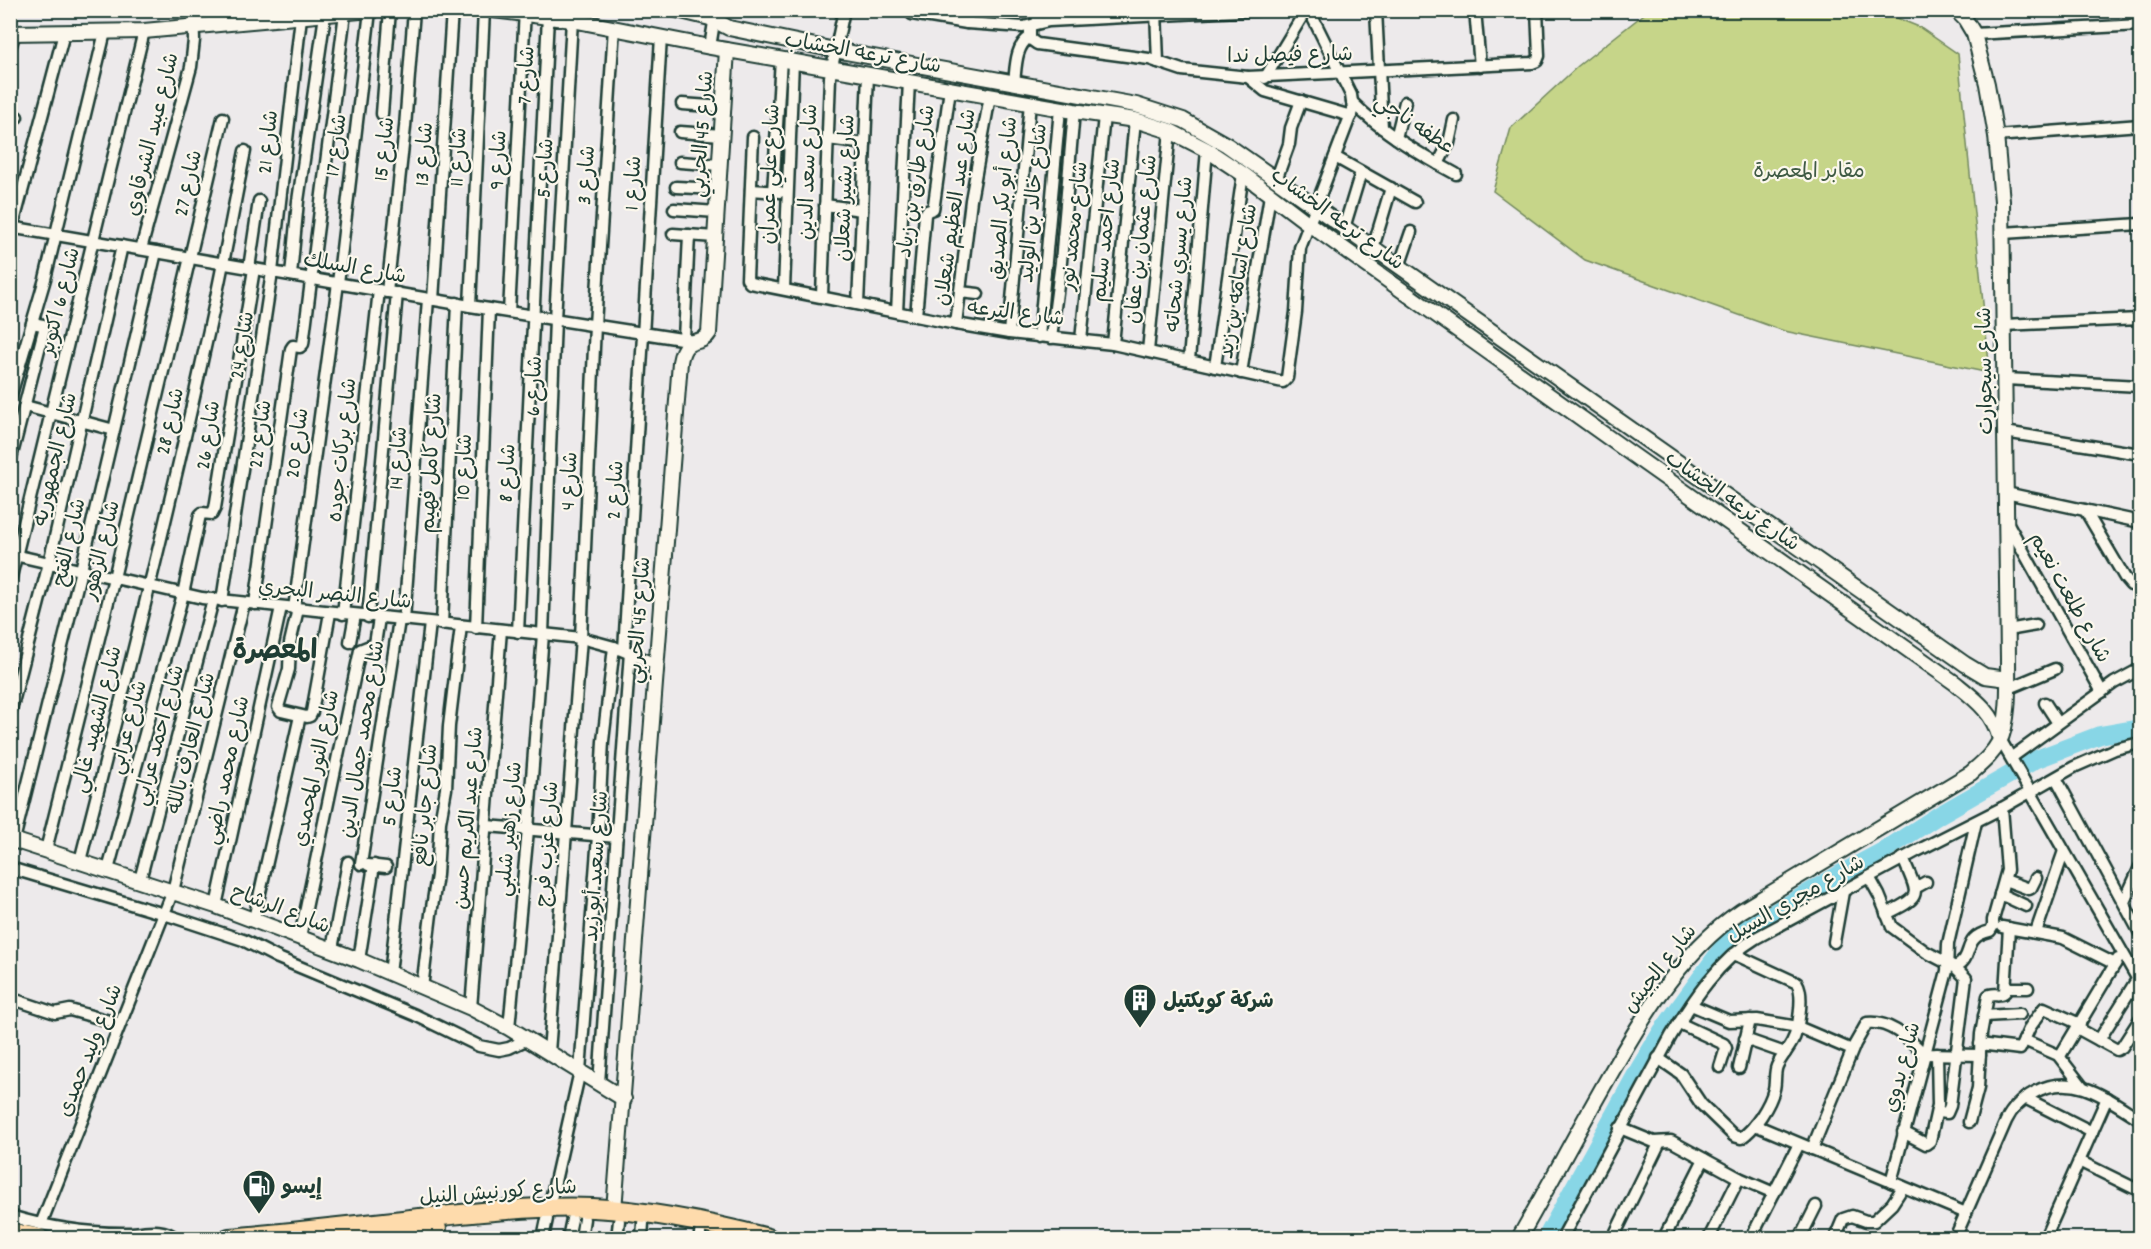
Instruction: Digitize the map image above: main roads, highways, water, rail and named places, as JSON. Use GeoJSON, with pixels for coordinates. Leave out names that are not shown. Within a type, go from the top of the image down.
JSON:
{"type":"FeatureCollection","features":[{"type":"Feature","properties":{"kind":"highway","name":"شارع كورنيش النيل"},"geometry":{"type":"LineString","coordinates":[[229,1239],[473,1213],[548,1213],[616,1223],[643,1231],[726,1239]]}},
{"type":"Feature","properties":{"kind":"highway","name":"شارع كورنيش النيل"},"geometry":{"type":"LineString","coordinates":[[352,1239],[500,1222],[548,1213],[616,1223],[693,1220],[768,1239]]}},
{"type":"Feature","properties":{"kind":"highway"},"geometry":{"type":"LineString","coordinates":[[10,1232],[40,1231]]}},
{"type":"Feature","properties":{"kind":"waterway"},"geometry":{"type":"LineString","coordinates":[[1546,1238],[1662,1031],[1729,939],[1885,850],[1939,815],[2037,759],[2100,735],[2140,728]]}},
{"type":"Feature","properties":{"kind":"place","name":"شركة كويكتيل"},"geometry":{"type":"Point","coordinates":[1140,1029]}},
{"type":"Feature","properties":{"kind":"place","name":"إيسو"},"geometry":{"type":"Point","coordinates":[259,1215]}},
{"type":"Feature","properties":{"kind":"district","name":"المعصرة"},"geometry":{"type":"Point","coordinates":[275,649]}},
{"type":"Feature","properties":{"kind":"park label","name":"مقابر المعصرة"},"geometry":{"type":"Point","coordinates":[1809,170]}}]}
